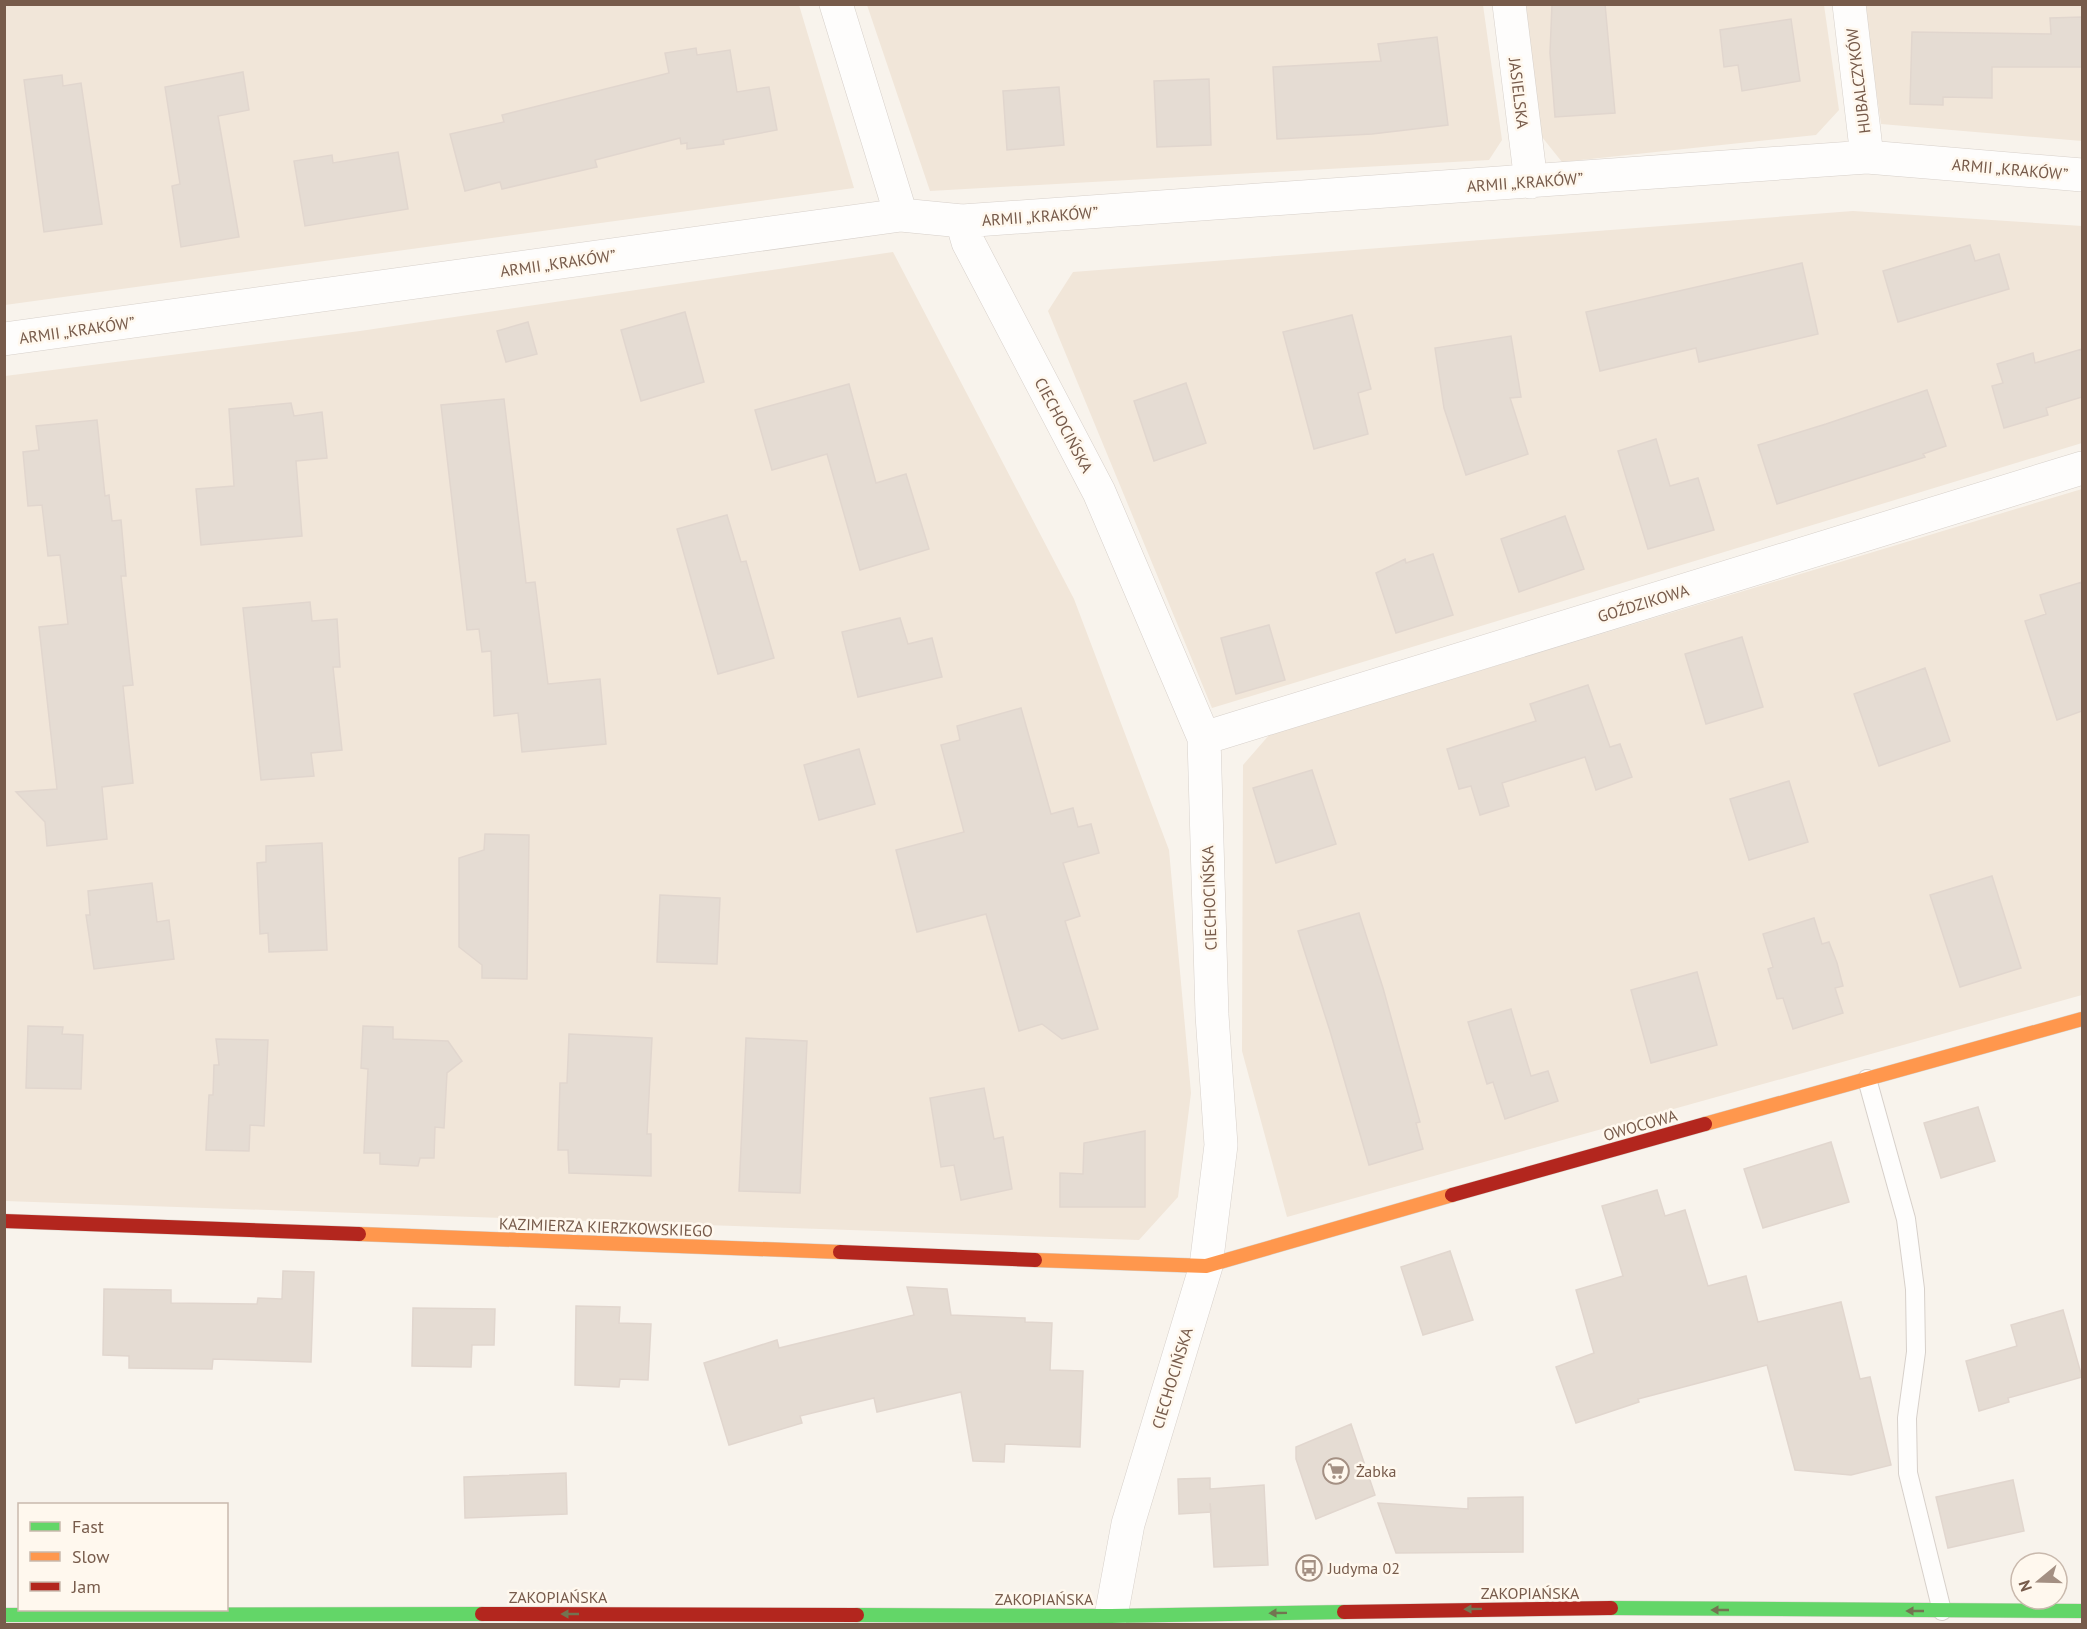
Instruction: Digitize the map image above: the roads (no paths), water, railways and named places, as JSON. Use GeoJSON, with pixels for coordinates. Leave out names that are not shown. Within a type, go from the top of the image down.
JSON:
{"type":"FeatureCollection","features":[{"type":"Feature","properties":{"kind":"street"},"geometry":{"type":"LineString","coordinates":[[836,4],[901,215]]}},
{"type":"Feature","properties":{"kind":"street","name":"JASIELSKA"},"geometry":{"type":"LineString","coordinates":[[1509,4],[1531,182]]}},
{"type":"Feature","properties":{"kind":"street","name":"HUBALCZYKÓW"},"geometry":{"type":"LineString","coordinates":[[1849,4],[1868,157]]}},
{"type":"Feature","properties":{"kind":"street","name":"ARMII „KRAKÓW”"},"geometry":{"type":"LineString","coordinates":[[4,339],[901,215],[962,221],[1868,157],[2082,175]]}},
{"type":"Feature","properties":{"kind":"street","name":"CIECHOCIŃSKA"},"geometry":{"type":"LineString","coordinates":[[962,221],[968,242],[1099,492],[1204,738],[1212,1015],[1221,1145],[1206,1266],[1128,1524],[1111,1616]]}},
{"type":"Feature","properties":{"kind":"street","name":"GOŹDZIKOWA"},"geometry":{"type":"LineString","coordinates":[[1204,738],[2082,468]]}},
{"type":"Feature","properties":{"kind":"street","name":"OWOCOWA"},"geometry":{"type":"LineString","coordinates":[[1206,1266],[2082,1019]]}},
{"type":"Feature","properties":{"kind":"street","name":"KAZIMIERZA KIERZKOWSKIEGO"},"geometry":{"type":"LineString","coordinates":[[4,1221],[1206,1266]]}},
{"type":"Feature","properties":{"kind":"street","name":"ZAKOPIAŃSKA"},"geometry":{"type":"LineString","coordinates":[[4,1615],[1111,1616],[1514,1608],[2082,1611]]}},
{"type":"Feature","properties":{"kind":"street"},"geometry":{"type":"LineString","coordinates":[[1595,1610],[1595,1624]]}},
{"type":"Feature","properties":{"kind":"lane"},"geometry":{"type":"LineString","coordinates":[[1867,1079],[1906,1219],[1915,1289],[1916,1352],[1907,1418],[1908,1473],[1942,1611]]}},
{"type":"Feature","properties":{"kind":"place","name":"Żabka"},"geometry":{"type":"Point","coordinates":[1336,1471]}},
{"type":"Feature","properties":{"kind":"place","name":"Judyma 02"},"geometry":{"type":"Point","coordinates":[1309,1568]}}]}
